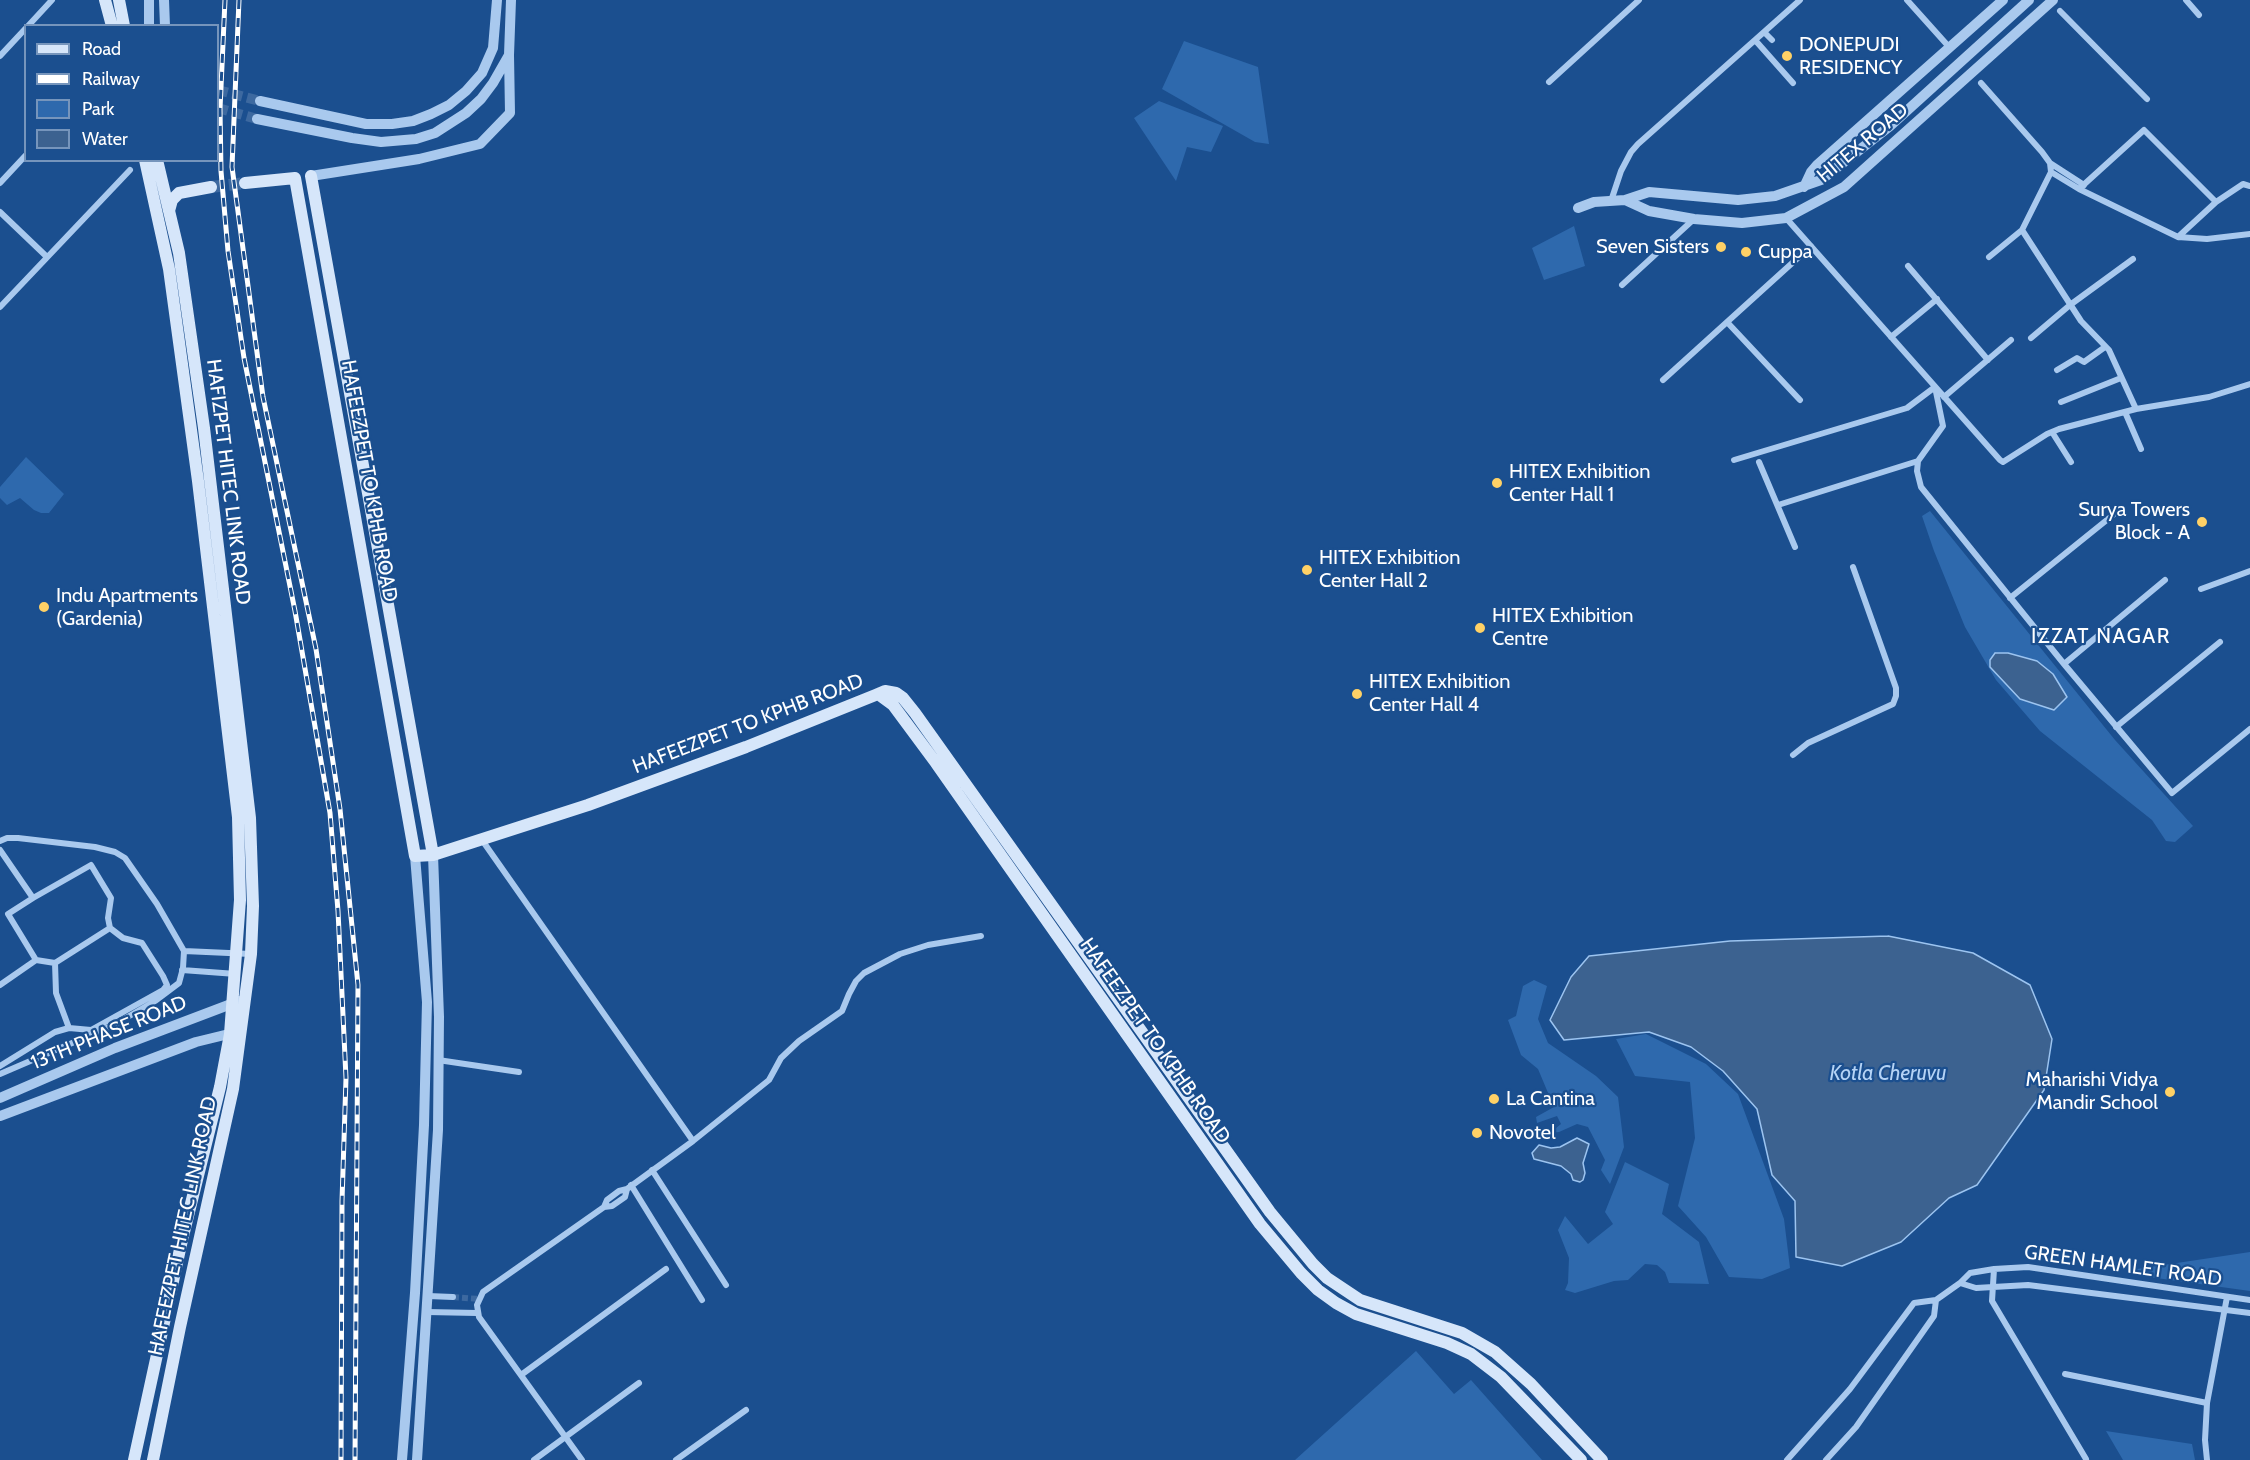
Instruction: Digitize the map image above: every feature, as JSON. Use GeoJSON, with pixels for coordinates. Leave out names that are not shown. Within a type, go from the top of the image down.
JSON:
{"type":"FeatureCollection","features":[{"type":"Feature","properties":{"kind":"main road"},"geometry":{"type":"LineString","coordinates":[[105,0],[111,24]]}},
{"type":"Feature","properties":{"kind":"main road"},"geometry":{"type":"LineString","coordinates":[[120,0],[124,24]]}},
{"type":"Feature","properties":{"kind":"main road"},"geometry":{"type":"LineString","coordinates":[[145,162],[169,269],[238,817],[240,900],[232,1003],[236,1032]]}},
{"type":"Feature","properties":{"kind":"main road","name":"HAFIZPET HITEC LINK ROAD"},"geometry":{"type":"LineString","coordinates":[[158,162],[179,253],[204,428],[250,818],[253,906],[251,954],[245,999]]}},
{"type":"Feature","properties":{"kind":"main road"},"geometry":{"type":"LineString","coordinates":[[311,176],[433,855]]}},
{"type":"Feature","properties":{"kind":"main road","name":"HAFEEZPET TO KPHB ROAD"},"geometry":{"type":"LineString","coordinates":[[245,183],[295,178],[415,856],[433,855],[588,805],[735,752],[878,694],[893,705],[936,763],[1260,1224],[1301,1273],[1318,1290],[1356,1314],[1447,1343],[1471,1354],[1501,1377],[1581,1460]]}},
{"type":"Feature","properties":{"kind":"main road"},"geometry":{"type":"LineString","coordinates":[[169,211],[178,193],[211,187]]}},
{"type":"Feature","properties":{"kind":"main road"},"geometry":{"type":"LineString","coordinates":[[878,694],[896,693],[915,713],[1270,1212],[1313,1264],[1328,1278],[1360,1300],[1462,1333],[1495,1352],[1530,1384],[1602,1460]]}},
{"type":"Feature","properties":{"kind":"main road","name":"HAFEEZPET HITEC LINK ROAD"},"geometry":{"type":"LineString","coordinates":[[134,1460],[182,1240],[220,1087],[245,999]]}},
{"type":"Feature","properties":{"kind":"main road","name":"HAFEEZPET HITEC LINK ROAD"},"geometry":{"type":"LineString","coordinates":[[153,1460],[233,1089],[236,1032]]}},
{"type":"Feature","properties":{"kind":"main road"},"geometry":{"type":"LineString","coordinates":[[220,1087],[233,1089]]}},
{"type":"Feature","properties":{"kind":"street"},"geometry":{"type":"LineString","coordinates":[[30,24],[52,0]]}},
{"type":"Feature","properties":{"kind":"street"},"geometry":{"type":"LineString","coordinates":[[149,0],[149,24]]}},
{"type":"Feature","properties":{"kind":"street"},"geometry":{"type":"LineString","coordinates":[[164,0],[165,24]]}},
{"type":"Feature","properties":{"kind":"street"},"geometry":{"type":"LineString","coordinates":[[260,101],[366,124],[413,121],[431,114],[449,105],[482,73],[493,48],[496,0]]}},
{"type":"Feature","properties":{"kind":"street"},"geometry":{"type":"LineString","coordinates":[[311,176],[419,159],[480,144],[510,113],[511,0]]}},
{"type":"Feature","properties":{"kind":"street"},"geometry":{"type":"LineString","coordinates":[[1549,82],[1639,0]]}},
{"type":"Feature","properties":{"kind":"street"},"geometry":{"type":"LineString","coordinates":[[1611,201],[1621,171],[1631,152],[1800,0]]}},
{"type":"Feature","properties":{"kind":"street"},"geometry":{"type":"LineString","coordinates":[[1907,0],[1950,48]]}},
{"type":"Feature","properties":{"kind":"street"},"geometry":{"type":"LineString","coordinates":[[1804,187],[1810,172],[1817,165],[2003,0]]}},
{"type":"Feature","properties":{"kind":"street","name":"HITEX ROAD"},"geometry":{"type":"LineString","coordinates":[[1578,208],[1594,202],[1624,200],[1649,192],[1738,200],[1775,195],[1821,180],[1890,126],[2029,0]]}},
{"type":"Feature","properties":{"kind":"street","name":"HITEX ROAD"},"geometry":{"type":"LineString","coordinates":[[1624,200],[1648,211],[1694,219],[1742,223],[1786,218],[1844,187],[2053,0]]}},
{"type":"Feature","properties":{"kind":"street"},"geometry":{"type":"LineString","coordinates":[[2186,0],[2199,15]]}},
{"type":"Feature","properties":{"kind":"street"},"geometry":{"type":"LineString","coordinates":[[2060,11],[2147,99]]}},
{"type":"Feature","properties":{"kind":"street"},"geometry":{"type":"LineString","coordinates":[[0,57],[24,30]]}},
{"type":"Feature","properties":{"kind":"street"},"geometry":{"type":"LineString","coordinates":[[1764,32],[1772,40]]}},
{"type":"Feature","properties":{"kind":"street"},"geometry":{"type":"LineString","coordinates":[[1755,40],[1793,83]]}},
{"type":"Feature","properties":{"kind":"street"},"geometry":{"type":"LineString","coordinates":[[257,119],[381,142],[416,139],[435,133],[466,113],[482,99],[509,55]]}},
{"type":"Feature","properties":{"kind":"street"},"geometry":{"type":"LineString","coordinates":[[1981,83],[2050,163],[2081,187],[2178,237],[2207,239],[2250,234]]}},
{"type":"Feature","properties":{"kind":"street"},"geometry":{"type":"LineString","coordinates":[[2081,187],[2145,130],[2216,202]]}},
{"type":"Feature","properties":{"kind":"street"},"geometry":{"type":"LineString","coordinates":[[0,183],[24,157]]}},
{"type":"Feature","properties":{"kind":"street"},"geometry":{"type":"LineString","coordinates":[[1989,257],[2022,230],[2051,172],[2050,163]]}},
{"type":"Feature","properties":{"kind":"street"},"geometry":{"type":"LineString","coordinates":[[0,307],[130,170]]}},
{"type":"Feature","properties":{"kind":"street"},"geometry":{"type":"LineString","coordinates":[[2051,172],[2072,181]]}},
{"type":"Feature","properties":{"kind":"street"},"geometry":{"type":"LineString","coordinates":[[2178,237],[2216,202],[2242,184],[2250,186]]}},
{"type":"Feature","properties":{"kind":"street"},"geometry":{"type":"LineString","coordinates":[[0,212],[46,256]]}},
{"type":"Feature","properties":{"kind":"street"},"geometry":{"type":"LineString","coordinates":[[1786,218],[2003,462],[2052,432],[2125,412],[2208,397],[2250,384]]}},
{"type":"Feature","properties":{"kind":"street"},"geometry":{"type":"LineString","coordinates":[[1622,285],[1694,219]]}},
{"type":"Feature","properties":{"kind":"street"},"geometry":{"type":"LineString","coordinates":[[2022,230],[2081,321],[2105,347],[2136,410]]}},
{"type":"Feature","properties":{"kind":"street"},"geometry":{"type":"LineString","coordinates":[[1663,380],[1811,246]]}},
{"type":"Feature","properties":{"kind":"street"},"geometry":{"type":"LineString","coordinates":[[2031,338],[2070,305],[2133,260]]}},
{"type":"Feature","properties":{"kind":"street"},"geometry":{"type":"LineString","coordinates":[[1908,266],[1988,360]]}},
{"type":"Feature","properties":{"kind":"street"},"geometry":{"type":"LineString","coordinates":[[1891,337],[1937,299]]}},
{"type":"Feature","properties":{"kind":"street"},"geometry":{"type":"LineString","coordinates":[[1727,322],[1800,400]]}},
{"type":"Feature","properties":{"kind":"street"},"geometry":{"type":"LineString","coordinates":[[1944,397],[2011,340]]}},
{"type":"Feature","properties":{"kind":"street"},"geometry":{"type":"LineString","coordinates":[[2057,370],[2077,358],[2084,362],[2105,347]]}},
{"type":"Feature","properties":{"kind":"street"},"geometry":{"type":"LineString","coordinates":[[2061,402],[2121,378]]}},
{"type":"Feature","properties":{"kind":"street"},"geometry":{"type":"LineString","coordinates":[[1734,460],[1907,408],[1935,387]]}},
{"type":"Feature","properties":{"kind":"street"},"geometry":{"type":"LineString","coordinates":[[1935,387],[1943,426],[1918,461],[1918,478],[1926,495],[2172,793],[2250,729]]}},
{"type":"Feature","properties":{"kind":"street"},"geometry":{"type":"LineString","coordinates":[[2125,412],[2141,449]]}},
{"type":"Feature","properties":{"kind":"street"},"geometry":{"type":"LineString","coordinates":[[2052,432],[2071,462]]}},
{"type":"Feature","properties":{"kind":"street"},"geometry":{"type":"LineString","coordinates":[[1778,505],[1918,461]]}},
{"type":"Feature","properties":{"kind":"street"},"geometry":{"type":"LineString","coordinates":[[1759,462],[1795,547]]}},
{"type":"Feature","properties":{"kind":"street"},"geometry":{"type":"LineString","coordinates":[[2010,598],[2113,515]]}},
{"type":"Feature","properties":{"kind":"street"},"geometry":{"type":"LineString","coordinates":[[1793,755],[1808,743],[1893,704],[1896,696],[1896,688],[1853,567]]}},
{"type":"Feature","properties":{"kind":"street"},"geometry":{"type":"LineString","coordinates":[[2201,589],[2250,572]]}},
{"type":"Feature","properties":{"kind":"street"},"geometry":{"type":"LineString","coordinates":[[2064,664],[2165,580]]}},
{"type":"Feature","properties":{"kind":"street"},"geometry":{"type":"LineString","coordinates":[[2116,727],[2220,642]]}},
{"type":"Feature","properties":{"kind":"street"},"geometry":{"type":"LineString","coordinates":[[0,841],[7,837],[18,838],[95,847],[116,852],[125,858],[157,904],[184,951],[179,983],[169,991],[114,1025],[0,1074]]}},
{"type":"Feature","properties":{"kind":"street"},"geometry":{"type":"LineString","coordinates":[[482,840],[693,1140]]}},
{"type":"Feature","properties":{"kind":"street"},"geometry":{"type":"LineString","coordinates":[[0,850],[33,898]]}},
{"type":"Feature","properties":{"kind":"street"},"geometry":{"type":"LineString","coordinates":[[417,1460],[438,1130],[439,1017],[433,855]]}},
{"type":"Feature","properties":{"kind":"street"},"geometry":{"type":"LineString","coordinates":[[402,1460],[415,1293],[424,1125],[427,1002],[415,856]]}},
{"type":"Feature","properties":{"kind":"street"},"geometry":{"type":"LineString","coordinates":[[0,918],[91,865],[111,898],[108,918],[110,928],[123,938],[142,944],[167,985],[153,996],[91,1030],[69,1028],[55,1032],[0,1066]]}},
{"type":"Feature","properties":{"kind":"street"},"geometry":{"type":"LineString","coordinates":[[8,914],[36,960]]}},
{"type":"Feature","properties":{"kind":"street"},"geometry":{"type":"LineString","coordinates":[[0,985],[36,960],[55,963],[110,928]]}},
{"type":"Feature","properties":{"kind":"street"},"geometry":{"type":"LineString","coordinates":[[582,1460],[477,1313],[479,1299],[483,1292],[604,1207],[619,1202],[625,1197],[629,1187],[769,1080],[782,1058],[799,1041],[842,1011],[852,987],[864,973],[900,954],[928,945],[981,936]]}},
{"type":"Feature","properties":{"kind":"street"},"geometry":{"type":"LineString","coordinates":[[184,951],[251,954]]}},
{"type":"Feature","properties":{"kind":"street"},"geometry":{"type":"LineString","coordinates":[[55,963],[56,993],[69,1028]]}},
{"type":"Feature","properties":{"kind":"street"},"geometry":{"type":"LineString","coordinates":[[182,970],[249,975]]}},
{"type":"Feature","properties":{"kind":"street","name":"13TH PHASE ROAD"},"geometry":{"type":"LineString","coordinates":[[0,1098],[115,1048],[245,999]]}},
{"type":"Feature","properties":{"kind":"street","name":"13TH PHASE ROAD"},"geometry":{"type":"LineString","coordinates":[[0,1116],[196,1042],[236,1032]]}},
{"type":"Feature","properties":{"kind":"street"},"geometry":{"type":"LineString","coordinates":[[115,1048],[122,1069]]}},
{"type":"Feature","properties":{"kind":"street"},"geometry":{"type":"LineString","coordinates":[[438,1060],[519,1072]]}},
{"type":"Feature","properties":{"kind":"street"},"geometry":{"type":"LineString","coordinates":[[652,1170],[726,1285]]}},
{"type":"Feature","properties":{"kind":"street"},"geometry":{"type":"LineString","coordinates":[[629,1187],[702,1300]]}},
{"type":"Feature","properties":{"kind":"street","name":"GREEN HAMLET ROAD"},"geometry":{"type":"LineString","coordinates":[[1787,1460],[1850,1389],[1914,1303],[1936,1300],[1970,1273],[1994,1269],[2028,1268],[2250,1300]]}},
{"type":"Feature","properties":{"kind":"street"},"geometry":{"type":"LineString","coordinates":[[521,1375],[666,1269]]}},
{"type":"Feature","properties":{"kind":"street"},"geometry":{"type":"LineString","coordinates":[[1994,1269],[1992,1301],[2086,1459]]}},
{"type":"Feature","properties":{"kind":"street","name":"GREEN HAMLET ROAD"},"geometry":{"type":"LineString","coordinates":[[1960,1283],[1976,1288],[2028,1285],[2250,1313]]}},
{"type":"Feature","properties":{"kind":"street"},"geometry":{"type":"LineString","coordinates":[[428,1296],[453,1298]]}},
{"type":"Feature","properties":{"kind":"street"},"geometry":{"type":"LineString","coordinates":[[2207,1460],[2205,1440],[2207,1403],[2227,1297]]}},
{"type":"Feature","properties":{"kind":"street"},"geometry":{"type":"LineString","coordinates":[[1826,1460],[1856,1427],[1934,1316],[1936,1300]]}},
{"type":"Feature","properties":{"kind":"street"},"geometry":{"type":"LineString","coordinates":[[427,1312],[477,1313]]}},
{"type":"Feature","properties":{"kind":"street"},"geometry":{"type":"LineString","coordinates":[[2066,1374],[2207,1403]]}},
{"type":"Feature","properties":{"kind":"street"},"geometry":{"type":"LineString","coordinates":[[534,1460],[639,1383]]}},
{"type":"Feature","properties":{"kind":"street"},"geometry":{"type":"LineString","coordinates":[[675,1460],[746,1410]]}},
{"type":"Feature","properties":{"kind":"green space"},"geometry":{"type":"Polygon","coordinates":[[[1184,41],[1258,67],[1269,144],[1255,142],[1162,89],[1184,41]]]}},
{"type":"Feature","properties":{"kind":"green space"},"geometry":{"type":"Polygon","coordinates":[[[1159,101],[1223,126],[1211,152],[1187,147],[1176,181],[1134,118],[1159,101]]]}},
{"type":"Feature","properties":{"kind":"green space"},"geometry":{"type":"Polygon","coordinates":[[[1574,226],[1585,266],[1544,280],[1532,248],[1574,226]]]}},
{"type":"Feature","properties":{"kind":"green space"},"geometry":{"type":"Polygon","coordinates":[[[26,457],[64,494],[49,513],[34,510],[20,498],[7,505],[0,498],[0,487],[26,457]]]}},
{"type":"Feature","properties":{"kind":"green space"},"geometry":{"type":"Polygon","coordinates":[[[1930,511],[2115,740],[2193,826],[2175,842],[2166,841],[2152,820],[2040,731],[1996,680],[1965,627],[1934,551],[1922,516],[1930,511]]]}},
{"type":"Feature","properties":{"kind":"green space"},"geometry":{"type":"Polygon","coordinates":[[[1534,980],[1547,986],[1538,1019],[1548,1043],[1596,1076],[1618,1097],[1624,1147],[1610,1184],[1601,1170],[1605,1160],[1588,1127],[1577,1124],[1559,1132],[1550,1133],[1561,1124],[1557,1116],[1537,1123],[1536,1117],[1554,1107],[1538,1069],[1521,1055],[1508,1020],[1516,1016],[1523,986],[1534,980]]]}},
{"type":"Feature","properties":{"kind":"green space"},"geometry":{"type":"Polygon","coordinates":[[[1646,1034],[1706,1064],[1738,1094],[1784,1219],[1790,1268],[1762,1279],[1729,1277],[1706,1237],[1678,1206],[1695,1138],[1690,1082],[1635,1076],[1616,1039],[1646,1034]]]}},
{"type":"Feature","properties":{"kind":"green space"},"geometry":{"type":"Polygon","coordinates":[[[1625,1162],[1669,1184],[1662,1214],[1699,1242],[1709,1284],[1669,1283],[1665,1272],[1657,1265],[1645,1264],[1628,1280],[1614,1281],[1575,1293],[1565,1290],[1568,1283],[1569,1258],[1558,1230],[1565,1216],[1588,1244],[1613,1224],[1605,1212],[1625,1162]]]}},
{"type":"Feature","properties":{"kind":"green space"},"geometry":{"type":"Polygon","coordinates":[[[2250,1252],[2250,1291],[2142,1276],[2137,1272],[2137,1269],[2250,1252]]]}},
{"type":"Feature","properties":{"kind":"green space"},"geometry":{"type":"Polygon","coordinates":[[[1416,1351],[1454,1394],[1471,1380],[1542,1460],[1295,1460],[1416,1351]]]}},
{"type":"Feature","properties":{"kind":"green space"},"geometry":{"type":"Polygon","coordinates":[[[2106,1431],[2192,1444],[2195,1460],[2123,1460],[2106,1431]]]}},
{"type":"Feature","properties":{"kind":"water"},"geometry":{"type":"Polygon","coordinates":[[[1995,653],[2008,653],[2037,661],[2053,674],[2067,697],[2054,710],[2020,699],[1990,667],[1990,660],[1995,653]]]}},
{"type":"Feature","properties":{"kind":"water","name":"Kotla Cheruvu"},"geometry":{"type":"Polygon","coordinates":[[[1888,936],[1973,953],[2030,985],[2052,1039],[2044,1090],[1977,1185],[1949,1198],[1901,1242],[1842,1266],[1796,1257],[1795,1201],[1772,1175],[1757,1109],[1723,1071],[1691,1047],[1649,1032],[1564,1040],[1550,1020],[1571,977],[1589,956],[1730,941],[1888,936]]]}},
{"type":"Feature","properties":{"kind":"water"},"geometry":{"type":"Polygon","coordinates":[[[1577,1138],[1589,1144],[1583,1163],[1585,1173],[1580,1182],[1573,1180],[1571,1174],[1561,1166],[1534,1159],[1532,1153],[1539,1145],[1551,1148],[1560,1147],[1577,1138]]]}},
{"type":"Feature","properties":{"kind":"tunnel"},"geometry":{"type":"LineString","coordinates":[[219,90],[260,101]]}},
{"type":"Feature","properties":{"kind":"tunnel"},"geometry":{"type":"LineString","coordinates":[[219,108],[257,119]]}},
{"type":"Feature","properties":{"kind":"tunnel"},"geometry":{"type":"LineString","coordinates":[[211,187],[245,183]]}},
{"type":"Feature","properties":{"kind":"tunnel"},"geometry":{"type":"LineString","coordinates":[[453,1297],[479,1299]]}},
{"type":"Feature","properties":{"kind":"railway"},"geometry":{"type":"LineString","coordinates":[[225,0],[220,109],[221,171],[228,251],[244,358],[295,611],[330,813],[338,911],[346,1078],[342,1201],[341,1460]]}},
{"type":"Feature","properties":{"kind":"railway"},"geometry":{"type":"LineString","coordinates":[[239,0],[232,167],[263,397],[316,649],[340,809],[358,985],[355,1460]]}},
{"type":"Feature","properties":{"kind":"place","name":"DONEPUDI RESIDENCY"},"geometry":{"type":"Point","coordinates":[1787,56]}},
{"type":"Feature","properties":{"kind":"place","name":"Seven Sisters"},"geometry":{"type":"Point","coordinates":[1721,247]}},
{"type":"Feature","properties":{"kind":"place","name":"Cuppa"},"geometry":{"type":"Point","coordinates":[1746,252]}},
{"type":"Feature","properties":{"kind":"place","name":"HITEX Exhibition Center Hall 1"},"geometry":{"type":"Point","coordinates":[1497,483]}},
{"type":"Feature","properties":{"kind":"place","name":"Surya Towers Block - A"},"geometry":{"type":"Point","coordinates":[2202,522]}},
{"type":"Feature","properties":{"kind":"place","name":"HITEX Exhibition Center Hall 2"},"geometry":{"type":"Point","coordinates":[1307,570]}},
{"type":"Feature","properties":{"kind":"place","name":"Indu Apartments (Gardenia)"},"geometry":{"type":"Point","coordinates":[44,607]}},
{"type":"Feature","properties":{"kind":"place","name":"HITEX Exhibition Centre"},"geometry":{"type":"Point","coordinates":[1480,628]}},
{"type":"Feature","properties":{"kind":"place","name":"HITEX Exhibition Center Hall 4"},"geometry":{"type":"Point","coordinates":[1357,694]}},
{"type":"Feature","properties":{"kind":"place","name":"Maharishi Vidya Mandir School"},"geometry":{"type":"Point","coordinates":[2170,1092]}},
{"type":"Feature","properties":{"kind":"place","name":"La Cantina"},"geometry":{"type":"Point","coordinates":[1494,1099]}},
{"type":"Feature","properties":{"kind":"place","name":"Novotel"},"geometry":{"type":"Point","coordinates":[1477,1133]}},
{"type":"Feature","properties":{"kind":"district","name":"IZZAT NAGAR"},"geometry":{"type":"Point","coordinates":[2101,637]}}]}
